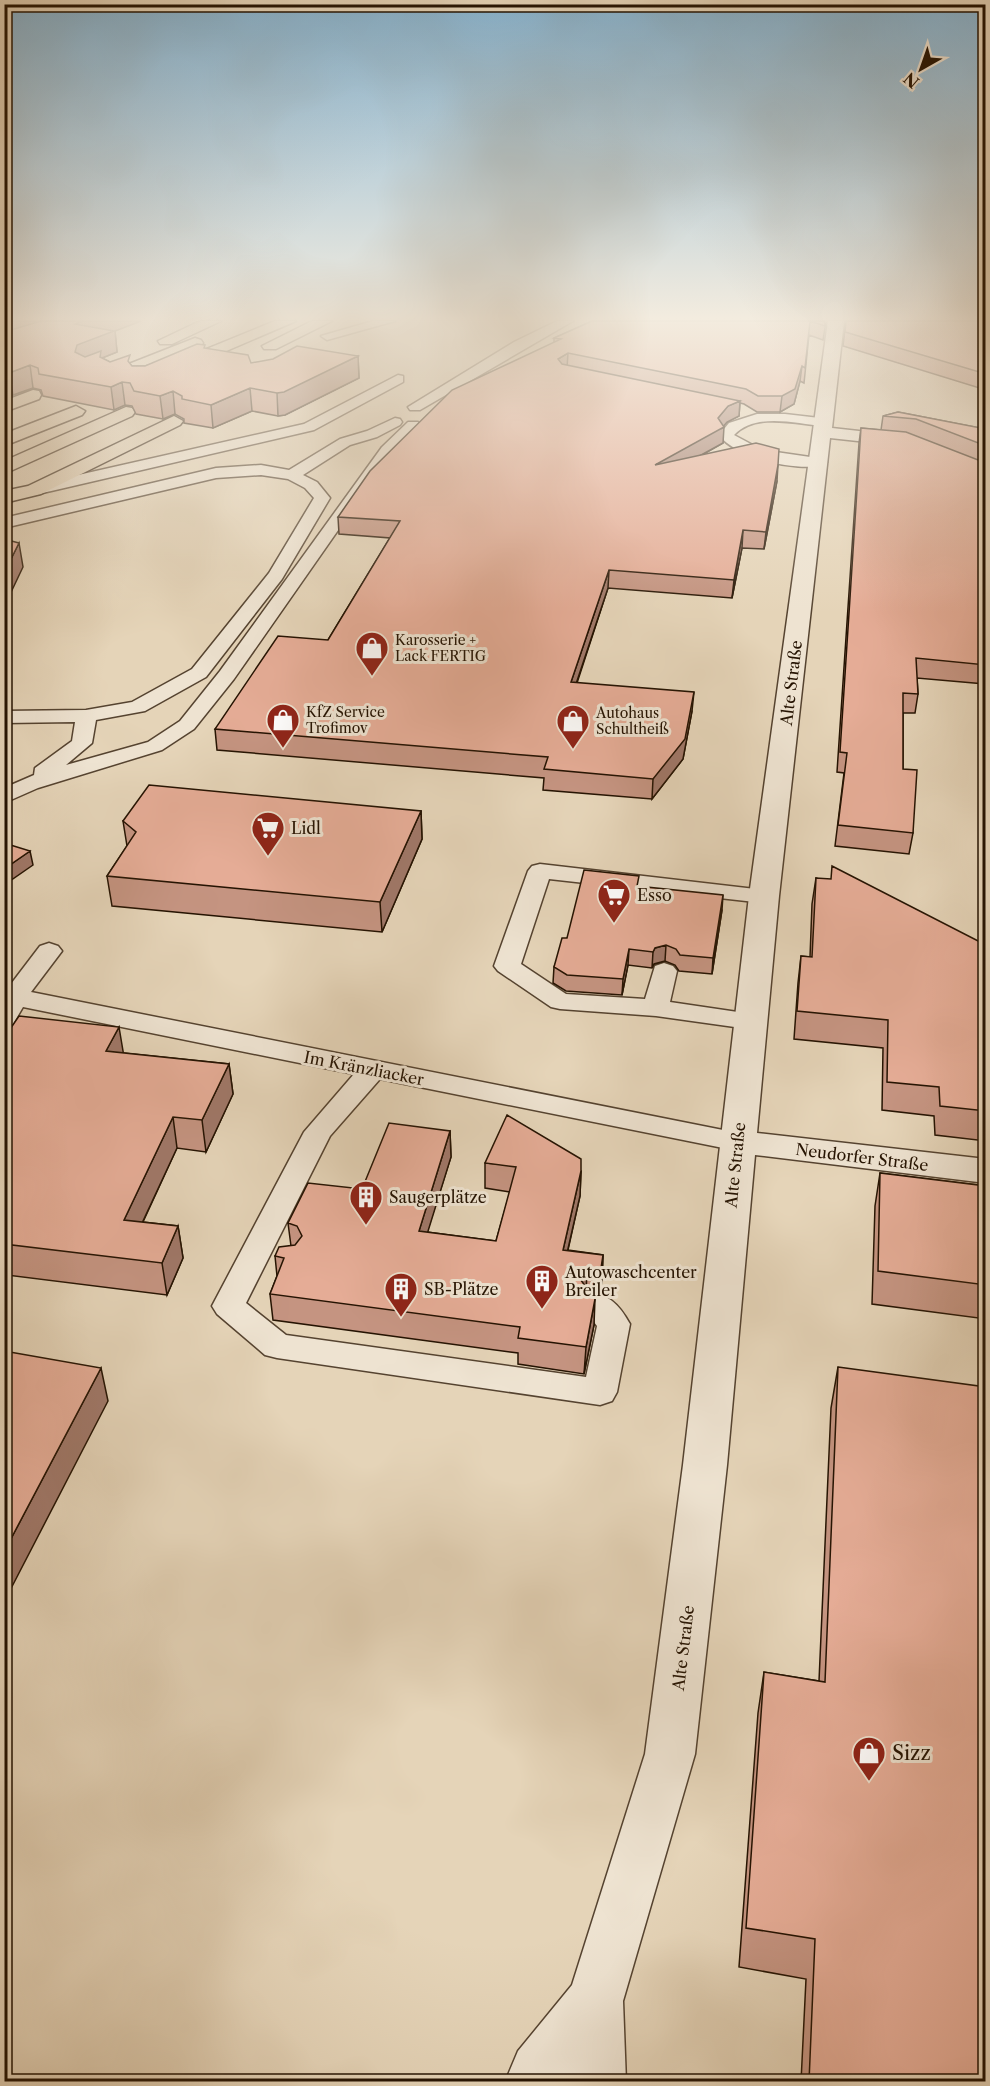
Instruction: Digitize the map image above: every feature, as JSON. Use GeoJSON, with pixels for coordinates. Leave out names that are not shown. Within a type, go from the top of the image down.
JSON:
{"type":"FeatureCollection","features":[{"type":"Feature","properties":{"kind":"highway"},"geometry":{"type":"LineString","coordinates":[[4,441],[57,418]]}},
{"type":"Feature","properties":{"kind":"highway"},"geometry":{"type":"LineString","coordinates":[[4,468],[112,418]]}},
{"type":"Feature","properties":{"kind":"highway"},"geometry":{"type":"LineString","coordinates":[[4,497],[34,490],[174,421]]}},
{"type":"Feature","properties":{"kind":"street","name":"Alte Straße"},"geometry":{"type":"LineString","coordinates":[[597,2082],[595,2001],[670,1754],[705,1465],[749,1021],[824,418]]}},
{"type":"Feature","properties":{"kind":"street"},"geometry":{"type":"LineString","coordinates":[[823,427],[907,441],[986,473]]}},
{"type":"Feature","properties":{"kind":"street","name":"Neudorfer Straße"},"geometry":{"type":"LineString","coordinates":[[738,1142],[986,1172]]}},
{"type":"Feature","properties":{"kind":"street","name":"Alte Straße"},"geometry":{"type":"LineString","coordinates":[[534,2082],[539,2072],[595,2001]]}},
{"type":"Feature","properties":{"kind":"lane"},"geometry":{"type":"LineString","coordinates":[[34,490],[177,459],[204,449],[309,427],[325,418]]}},
{"type":"Feature","properties":{"kind":"lane"},"geometry":{"type":"LineString","coordinates":[[292,476],[345,442],[372,434],[408,418]]}},
{"type":"Feature","properties":{"kind":"lane"},"geometry":{"type":"LineString","coordinates":[[4,785],[30,783],[155,746],[187,725],[240,656],[411,418]]}},
{"type":"Feature","properties":{"kind":"lane"},"geometry":{"type":"LineString","coordinates":[[819,462],[753,452],[731,441],[726,435],[737,423],[753,419],[823,427]]}},
{"type":"Feature","properties":{"kind":"lane"},"geometry":{"type":"LineString","coordinates":[[345,442],[350,430],[359,423]]}},
{"type":"Feature","properties":{"kind":"lane"},"geometry":{"type":"LineString","coordinates":[[4,523],[216,473],[261,470],[292,476],[311,485],[321,498],[276,575],[199,673],[138,707],[86,716],[4,717]]}},
{"type":"Feature","properties":{"kind":"lane"},"geometry":{"type":"LineString","coordinates":[[4,797],[30,783],[82,743],[86,716]]}},
{"type":"Feature","properties":{"kind":"lane"},"geometry":{"type":"LineString","coordinates":[[749,1021],[656,1008],[560,1000],[507,966],[540,871],[680,897],[764,896]]}},
{"type":"Feature","properties":{"kind":"lane"},"geometry":{"type":"LineString","coordinates":[[8,1003],[49,951]]}},
{"type":"Feature","properties":{"kind":"lane"},"geometry":{"type":"LineString","coordinates":[[656,1008],[663,971]]}},
{"type":"Feature","properties":{"kind":"lane","name":"Im Kränzliacker"},"geometry":{"type":"LineString","coordinates":[[8,1003],[738,1142]]}},
{"type":"Feature","properties":{"kind":"lane"},"geometry":{"type":"LineString","coordinates":[[372,1071],[318,1132],[228,1306],[277,1346],[600,1392],[614,1324],[597,1305]]}},
{"type":"Feature","properties":{"kind":"lane"},"geometry":{"type":"LineString","coordinates":[[257,1251],[286,1261]]}},
{"type":"Feature","properties":{"kind":"building"},"geometry":{"type":"Polygon","coordinates":[[[423,418],[718,418],[724,427],[655,465],[756,443],[779,449],[766,532],[743,530],[734,580],[609,570],[571,682],[694,692],[685,739],[653,779],[544,769],[548,757],[215,729],[278,636],[328,640],[400,521],[338,517],[370,471],[423,418]]]}},
{"type":"Feature","properties":{"kind":"building"},"geometry":{"type":"Polygon","coordinates":[[[909,418],[931,418],[986,429],[986,446],[916,419],[909,418]]]}},
{"type":"Feature","properties":{"kind":"building"},"geometry":{"type":"Polygon","coordinates":[[[861,428],[906,432],[986,463],[986,665],[916,658],[918,694],[903,693],[903,769],[917,770],[913,833],[838,825],[847,753],[840,752],[861,428]]]}},
{"type":"Feature","properties":{"kind":"building"},"geometry":{"type":"Polygon","coordinates":[[[4,539],[19,543],[4,573],[4,539]]]}},
{"type":"Feature","properties":{"kind":"building","name":"Lidl"},"geometry":{"type":"Polygon","coordinates":[[[149,785],[421,811],[380,902],[107,876],[136,832],[123,821],[149,785]]]}},
{"type":"Feature","properties":{"kind":"building"},"geometry":{"type":"Polygon","coordinates":[[[4,843],[30,851],[4,869],[4,843]]]}},
{"type":"Feature","properties":{"kind":"building"},"geometry":{"type":"Polygon","coordinates":[[[832,866],[986,945],[986,1111],[940,1106],[939,1087],[887,1082],[888,1020],[797,1011],[801,956],[812,957],[816,878],[831,879],[832,866]]]}},
{"type":"Feature","properties":{"kind":"building"},"geometry":{"type":"Polygon","coordinates":[[[584,870],[639,876],[637,886],[723,895],[713,958],[680,955],[676,949],[666,945],[655,948],[653,952],[629,949],[623,979],[567,975],[554,967],[562,938],[567,938],[584,870]]]}},
{"type":"Feature","properties":{"kind":"building"},"geometry":{"type":"Polygon","coordinates":[[[19,1016],[119,1027],[106,1051],[229,1064],[202,1120],[173,1117],[124,1220],[178,1226],[162,1263],[4,1244],[4,1038],[19,1016]]]}},
{"type":"Feature","properties":{"kind":"building"},"geometry":{"type":"Polygon","coordinates":[[[507,1115],[581,1159],[581,1171],[563,1250],[603,1255],[601,1268],[587,1269],[580,1279],[595,1299],[586,1347],[518,1338],[520,1327],[270,1294],[284,1258],[275,1256],[279,1247],[295,1245],[302,1236],[297,1226],[288,1223],[308,1183],[362,1189],[389,1123],[450,1131],[419,1231],[496,1241],[516,1167],[485,1163],[507,1115]]]}},
{"type":"Feature","properties":{"kind":"building"},"geometry":{"type":"Polygon","coordinates":[[[880,1173],[986,1186],[986,1285],[878,1271],[880,1173]]]}},
{"type":"Feature","properties":{"kind":"building"},"geometry":{"type":"Polygon","coordinates":[[[4,1351],[101,1368],[4,1552],[4,1351]]]}},
{"type":"Feature","properties":{"kind":"building","name":"Sizz"},"geometry":{"type":"Polygon","coordinates":[[[838,1367],[986,1387],[986,2082],[809,2082],[815,1939],[746,1928],[764,1672],[825,1682],[838,1367]]]}},
{"type":"Feature","properties":{"kind":"place","name":"Karosserie + Lack FERTIG"},"geometry":{"type":"Point","coordinates":[372,677]}},
{"type":"Feature","properties":{"kind":"place","name":"KfZ Service Trofimov"},"geometry":{"type":"Point","coordinates":[283,749]}},
{"type":"Feature","properties":{"kind":"place","name":"Autohaus Schultheiß"},"geometry":{"type":"Point","coordinates":[573,750]}},
{"type":"Feature","properties":{"kind":"place","name":"Lidl"},"geometry":{"type":"Point","coordinates":[268,857]}},
{"type":"Feature","properties":{"kind":"place","name":"Esso"},"geometry":{"type":"Point","coordinates":[614,924]}},
{"type":"Feature","properties":{"kind":"place","name":"Saugerplätze"},"geometry":{"type":"Point","coordinates":[366,1226]}},
{"type":"Feature","properties":{"kind":"place","name":"Autowaschcenter Breiler"},"geometry":{"type":"Point","coordinates":[542,1310]}},
{"type":"Feature","properties":{"kind":"place","name":"SB-Plätze"},"geometry":{"type":"Point","coordinates":[401,1318]}},
{"type":"Feature","properties":{"kind":"place","name":"Sizz"},"geometry":{"type":"Point","coordinates":[869,1782]}}]}
